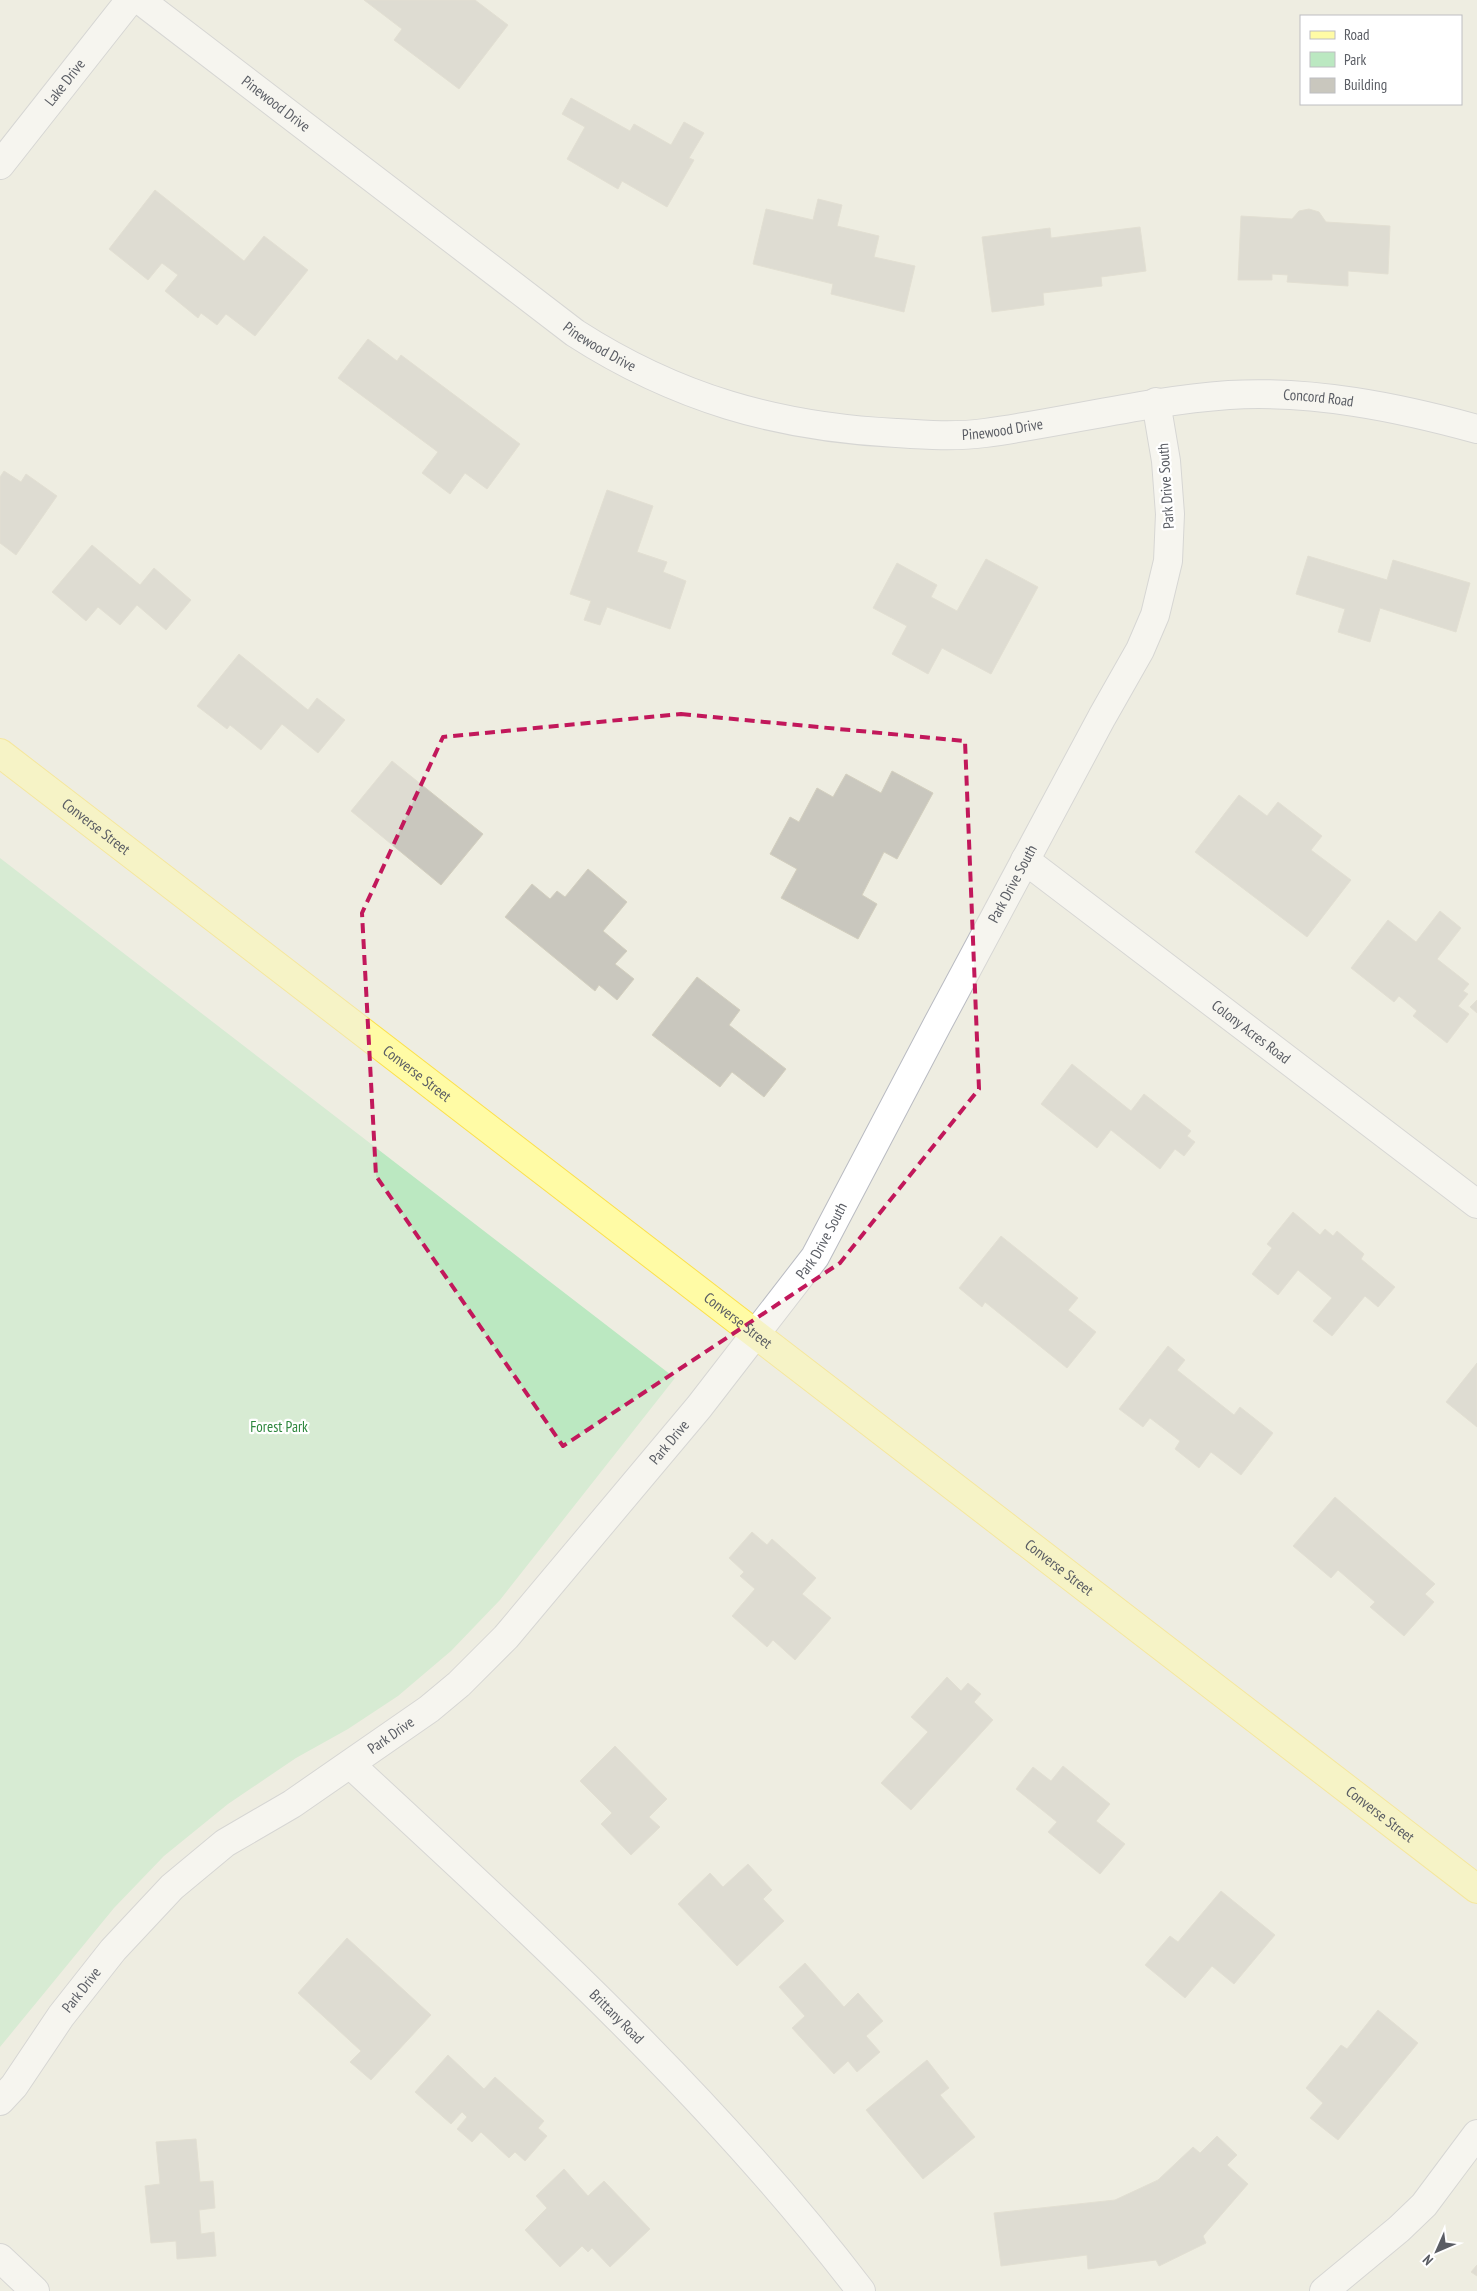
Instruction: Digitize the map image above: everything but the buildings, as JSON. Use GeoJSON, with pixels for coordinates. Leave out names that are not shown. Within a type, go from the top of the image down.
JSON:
{"type":"FeatureCollection","features":[{"type":"Feature","properties":{"kind":"main road","name":"Converse Street"},"geometry":{"type":"LineString","coordinates":[[0,753],[1477,1889]]}},
{"type":"Feature","properties":{"kind":"street","name":"Lake Drive"},"geometry":{"type":"LineString","coordinates":[[0,165],[130,0]]}},
{"type":"Feature","properties":{"kind":"street","name":"Pinewood Drive"},"geometry":{"type":"LineString","coordinates":[[140,0],[575,333],[608,354],[666,384],[741,410],[815,425],[870,432],[950,436],[984,433],[1156,402]]}},
{"type":"Feature","properties":{"kind":"street","name":"Concord Road"},"geometry":{"type":"LineString","coordinates":[[1156,402],[1229,395],[1265,394],[1343,400],[1422,413],[1477,429]]}},
{"type":"Feature","properties":{"kind":"street","name":"Park Drive South"},"geometry":{"type":"LineString","coordinates":[[755,1334],[815,1257],[1025,860],[1140,650],[1155,615],[1168,561],[1170,514],[1166,461],[1156,402]]}},
{"type":"Feature","properties":{"kind":"street","name":"Colony Acres Road"},"geometry":{"type":"LineString","coordinates":[[1025,860],[1477,1204]]}},
{"type":"Feature","properties":{"kind":"street","name":"Park Drive"},"geometry":{"type":"LineString","coordinates":[[0,2102],[14,2086],[61,2016],[113,1950],[172,1887],[225,1843],[292,1804],[351,1765],[429,1709],[459,1684],[506,1637],[699,1407],[755,1334]]}},
{"type":"Feature","properties":{"kind":"street","name":"Brittany Road"},"geometry":{"type":"LineString","coordinates":[[351,1765],[471,1876],[652,2051],[744,2150],[828,2248],[861,2291]]}},
{"type":"Feature","properties":{"kind":"street"},"geometry":{"type":"LineString","coordinates":[[1324,2291],[1424,2205],[1477,2134]]}},
{"type":"Feature","properties":{"kind":"street"},"geometry":{"type":"LineString","coordinates":[[0,2258],[35,2291]]}},
{"type":"Feature","properties":{"kind":"highlighted area"},"geometry":{"type":"Polygon","coordinates":[[[681,714],[965,741],[979,1089],[840,1263],[563,1446],[376,1176],[362,913],[443,737],[681,714]]]}},
{"type":"Feature","properties":{"kind":"green space","name":"Forest Park"},"geometry":{"type":"Polygon","coordinates":[[[0,858],[675,1378],[500,1600],[451,1651],[398,1696],[348,1729],[296,1758],[228,1804],[164,1856],[114,1908],[0,2047],[0,858]]]}}]}
